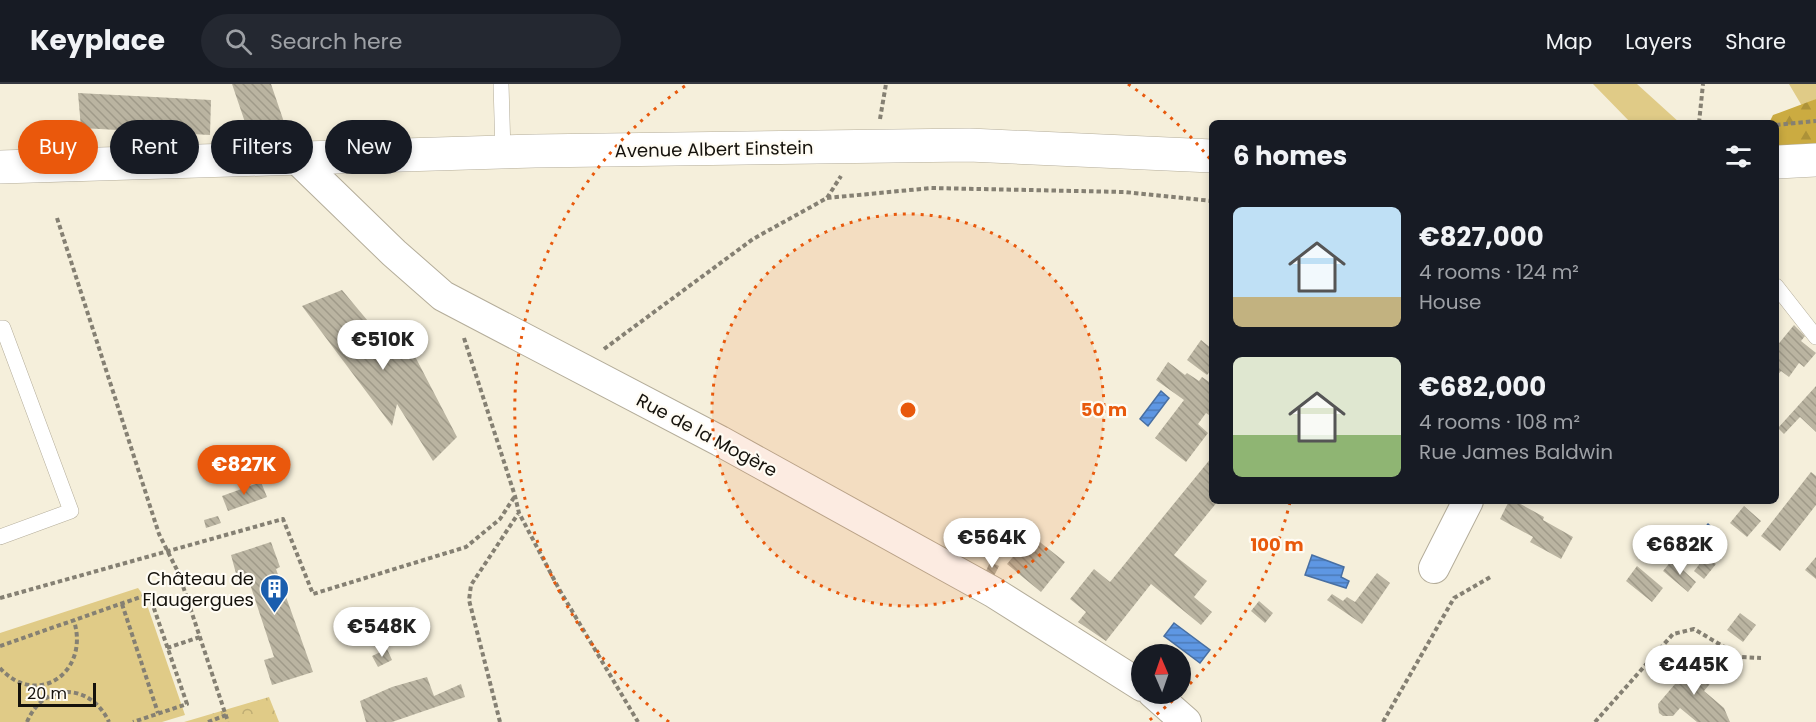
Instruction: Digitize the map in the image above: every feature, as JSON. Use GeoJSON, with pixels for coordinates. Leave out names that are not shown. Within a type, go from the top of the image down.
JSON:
{"type":"FeatureCollection","features":[{"type":"Feature","properties":{"kind":"main road","name":"Avenue Albert Einstein"},"geometry":{"type":"LineString","coordinates":[[313,156],[377,157],[503,152],[969,145],[1209,156]]}},
{"type":"Feature","properties":{"kind":"main road","name":"Avenue Albert Einstein"},"geometry":{"type":"LineString","coordinates":[[0,167],[211,159]]}},
{"type":"Feature","properties":{"kind":"main road"},"geometry":{"type":"LineString","coordinates":[[1779,162],[1816,160]]}},
{"type":"Feature","properties":{"kind":"street","name":"Rue de la Mogère"},"geometry":{"type":"LineString","coordinates":[[313,174],[394,253],[443,296],[720,441],[993,592],[1131,679]]}},
{"type":"Feature","properties":{"kind":"street"},"geometry":{"type":"LineString","coordinates":[[1434,568],[1466,504]]}},
{"type":"Feature","properties":{"kind":"street"},"geometry":{"type":"LineString","coordinates":[[1165,704],[1185,722]]}},
{"type":"Feature","properties":{"kind":"lane"},"geometry":{"type":"LineString","coordinates":[[501,84],[503,152]]}},
{"type":"Feature","properties":{"kind":"lane"},"geometry":{"type":"LineString","coordinates":[[1779,290],[1816,337]]}},
{"type":"Feature","properties":{"kind":"lane"},"geometry":{"type":"LineString","coordinates":[[0,328],[3,328],[71,511],[0,537]]}},
{"type":"Feature","properties":{"kind":"path"},"geometry":{"type":"LineString","coordinates":[[1699,120],[1703,84]]}},
{"type":"Feature","properties":{"kind":"path"},"geometry":{"type":"LineString","coordinates":[[1779,125],[1816,121]]}},
{"type":"Feature","properties":{"kind":"path"},"geometry":{"type":"LineString","coordinates":[[827,198],[860,147]]}},
{"type":"Feature","properties":{"kind":"path"},"geometry":{"type":"LineString","coordinates":[[579,368],[753,239],[827,198],[931,188],[1125,192],[1209,201]]}},
{"type":"Feature","properties":{"kind":"path"},"geometry":{"type":"LineString","coordinates":[[57,218],[159,534],[179,574],[228,722]]}},
{"type":"Feature","properties":{"kind":"path"},"geometry":{"type":"LineString","coordinates":[[452,300],[519,513],[559,589],[638,722]]}},
{"type":"Feature","properties":{"kind":"path"},"geometry":{"type":"LineString","coordinates":[[0,598],[283,519],[312,594],[466,547],[500,519],[515,496]]}},
{"type":"Feature","properties":{"kind":"path"},"geometry":{"type":"LineString","coordinates":[[500,722],[470,600],[471,585],[519,513]]}},
{"type":"Feature","properties":{"kind":"path"},"geometry":{"type":"LineString","coordinates":[[1383,722],[1454,598],[1492,576]]}},
{"type":"Feature","properties":{"kind":"path"},"geometry":{"type":"LineString","coordinates":[[0,646],[149,594],[187,704],[133,722]]}},
{"type":"Feature","properties":{"kind":"path"},"geometry":{"type":"LineString","coordinates":[[122,604],[158,713]]}},
{"type":"Feature","properties":{"kind":"path"},"geometry":{"type":"LineString","coordinates":[[0,668],[8,677],[26,684],[50,685],[66,674],[74,662],[78,645],[74,621]]}},
{"type":"Feature","properties":{"kind":"path"},"geometry":{"type":"LineString","coordinates":[[1596,722],[1673,634],[1694,629],[1741,657],[1761,658]]}},
{"type":"Feature","properties":{"kind":"path"},"geometry":{"type":"LineString","coordinates":[[167,648],[200,637]]}},
{"type":"Feature","properties":{"kind":"path"},"geometry":{"type":"LineString","coordinates":[[50,685],[54,693]]}},
{"type":"Feature","properties":{"kind":"path"},"geometry":{"type":"LineString","coordinates":[[27,722],[32,710],[54,693],[83,695],[104,711],[109,722]]}},
{"type":"Feature","properties":{"kind":"path"},"geometry":{"type":"LineString","coordinates":[[208,722],[226,714]]}},
{"type":"Feature","properties":{"kind":"green space"},"geometry":{"type":"Polygon","coordinates":[[[1593,84],[1637,84],[1677,120],[1628,120],[1593,84]]]}},
{"type":"Feature","properties":{"kind":"green space"},"geometry":{"type":"Polygon","coordinates":[[[1789,84],[1816,84],[1816,99],[1802,106],[1789,84]]]}},
{"type":"Feature","properties":{"kind":"green space"},"geometry":{"type":"Polygon","coordinates":[[[1816,99],[1816,147],[1779,149],[1779,120],[1770,120],[1773,115],[1816,99]]]}},
{"type":"Feature","properties":{"kind":"green space"},"geometry":{"type":"Polygon","coordinates":[[[138,588],[144,596],[185,715],[162,722],[0,722],[0,633],[138,588]]]}},
{"type":"Feature","properties":{"kind":"green space"},"geometry":{"type":"Polygon","coordinates":[[[269,697],[279,722],[184,722],[269,697]]]}},
{"type":"Feature","properties":{"kind":"water"},"geometry":{"type":"Polygon","coordinates":[[[1161,391],[1169,398],[1148,426],[1140,419],[1161,391]]]}},
{"type":"Feature","properties":{"kind":"water"},"geometry":{"type":"Polygon","coordinates":[[[1708,524],[1713,529],[1711,533],[1719,540],[1700,564],[1689,554],[1705,533],[1703,530],[1708,524]]]}},
{"type":"Feature","properties":{"kind":"water"},"geometry":{"type":"Polygon","coordinates":[[[1312,555],[1344,567],[1341,577],[1349,581],[1346,588],[1305,575],[1312,555]]]}},
{"type":"Feature","properties":{"kind":"water"},"geometry":{"type":"Polygon","coordinates":[[[1174,623],[1210,650],[1200,663],[1191,656],[1191,644],[1175,644],[1164,636],[1174,623]]]}},
{"type":"Feature","properties":{"kind":"building"},"geometry":{"type":"Polygon","coordinates":[[[232,84],[271,84],[283,120],[244,120],[232,84]]]}},
{"type":"Feature","properties":{"kind":"building"},"geometry":{"type":"Polygon","coordinates":[[[78,93],[211,100],[210,135],[199,134],[199,120],[110,120],[110,130],[98,129],[98,120],[80,120],[78,93]]]}},
{"type":"Feature","properties":{"kind":"building"},"geometry":{"type":"Polygon","coordinates":[[[342,290],[398,357],[407,341],[457,437],[433,461],[397,404],[392,426],[302,306],[342,290]]]}},
{"type":"Feature","properties":{"kind":"building"},"geometry":{"type":"Polygon","coordinates":[[[1794,325],[1805,336],[1801,341],[1816,353],[1804,367],[1799,363],[1789,377],[1781,371],[1779,373],[1779,343],[1794,325]]]}},
{"type":"Feature","properties":{"kind":"building"},"geometry":{"type":"Polygon","coordinates":[[[1201,340],[1209,347],[1209,373],[1207,375],[1187,360],[1201,340]]]}},
{"type":"Feature","properties":{"kind":"building"},"geometry":{"type":"Polygon","coordinates":[[[1168,362],[1185,375],[1187,373],[1199,381],[1202,377],[1209,382],[1209,415],[1206,413],[1198,424],[1208,433],[1186,462],[1155,438],[1184,400],[1156,380],[1168,362]]]}},
{"type":"Feature","properties":{"kind":"building"},"geometry":{"type":"Polygon","coordinates":[[[1816,386],[1816,432],[1800,417],[1784,434],[1779,427],[1816,386]]]}},
{"type":"Feature","properties":{"kind":"building"},"geometry":{"type":"Polygon","coordinates":[[[1209,461],[1209,504],[1216,504],[1174,555],[1207,581],[1194,597],[1212,612],[1201,625],[1151,584],[1106,641],[1078,622],[1086,612],[1070,599],[1094,569],[1110,582],[1209,461]]]}},
{"type":"Feature","properties":{"kind":"building"},"geometry":{"type":"Polygon","coordinates":[[[1811,472],[1816,476],[1816,505],[1780,551],[1761,536],[1811,472]]]}},
{"type":"Feature","properties":{"kind":"building"},"geometry":{"type":"Polygon","coordinates":[[[261,482],[267,497],[228,511],[222,496],[261,482]]]}},
{"type":"Feature","properties":{"kind":"building"},"geometry":{"type":"Polygon","coordinates":[[[1508,504],[1520,504],[1573,537],[1561,559],[1530,542],[1533,537],[1500,519],[1508,504]]]}},
{"type":"Feature","properties":{"kind":"building"},"geometry":{"type":"Polygon","coordinates":[[[1744,506],[1761,521],[1747,537],[1730,523],[1744,506]]]}},
{"type":"Feature","properties":{"kind":"building"},"geometry":{"type":"Polygon","coordinates":[[[218,516],[221,523],[206,528],[204,520],[218,516]]]}},
{"type":"Feature","properties":{"kind":"building"},"geometry":{"type":"Polygon","coordinates":[[[1031,535],[1065,562],[1041,592],[1007,564],[1031,535]]]}},
{"type":"Feature","properties":{"kind":"building","name":"Château de Flaugergues"},"geometry":{"type":"Polygon","coordinates":[[[271,542],[280,567],[276,569],[313,672],[272,685],[264,660],[274,657],[248,578],[238,581],[231,555],[271,542]]]}},
{"type":"Feature","properties":{"kind":"building"},"geometry":{"type":"Polygon","coordinates":[[[1706,556],[1716,564],[1704,579],[1694,571],[1706,556]]]}},
{"type":"Feature","properties":{"kind":"building"},"geometry":{"type":"Polygon","coordinates":[[[1816,557],[1816,579],[1805,570],[1816,557]]]}},
{"type":"Feature","properties":{"kind":"building"},"geometry":{"type":"Polygon","coordinates":[[[1672,560],[1696,582],[1688,592],[1663,571],[1672,560]]]}},
{"type":"Feature","properties":{"kind":"building"},"geometry":{"type":"Polygon","coordinates":[[[990,562],[999,566],[994,576],[986,571],[990,562]]]}},
{"type":"Feature","properties":{"kind":"building"},"geometry":{"type":"Polygon","coordinates":[[[1637,566],[1663,588],[1652,602],[1626,581],[1637,566]]]}},
{"type":"Feature","properties":{"kind":"building"},"geometry":{"type":"Polygon","coordinates":[[[1377,573],[1390,583],[1362,624],[1327,600],[1332,594],[1343,601],[1347,597],[1355,602],[1377,573]]]}},
{"type":"Feature","properties":{"kind":"building"},"geometry":{"type":"Polygon","coordinates":[[[1259,601],[1273,613],[1265,623],[1251,611],[1259,601]]]}},
{"type":"Feature","properties":{"kind":"building"},"geometry":{"type":"Polygon","coordinates":[[[1740,613],[1756,625],[1743,642],[1727,630],[1740,613]]]}},
{"type":"Feature","properties":{"kind":"building"},"geometry":{"type":"Polygon","coordinates":[[[387,649],[392,660],[378,667],[372,656],[387,649]]]}},
{"type":"Feature","properties":{"kind":"building"},"geometry":{"type":"Polygon","coordinates":[[[1698,657],[1718,674],[1704,691],[1724,708],[1730,722],[1697,722],[1680,708],[1673,716],[1663,716],[1659,713],[1658,704],[1698,657]]]}},
{"type":"Feature","properties":{"kind":"building"},"geometry":{"type":"Polygon","coordinates":[[[427,677],[434,696],[461,684],[465,697],[392,722],[366,722],[360,701],[392,687],[427,677]]]}},
{"type":"Feature","properties":{"kind":"place","name":"Château de Flaugergues"},"geometry":{"type":"Point","coordinates":[275,614]}}]}
